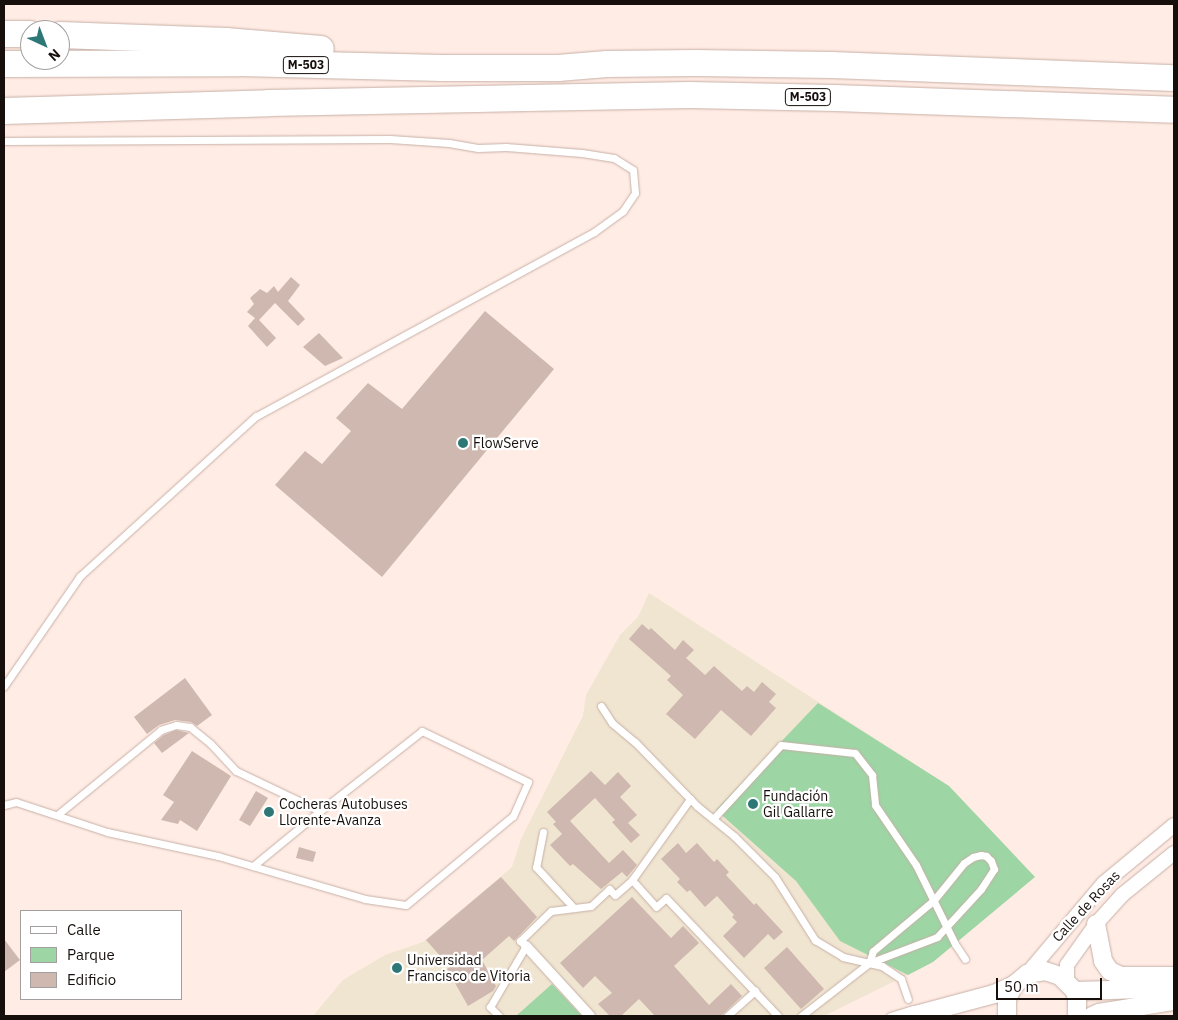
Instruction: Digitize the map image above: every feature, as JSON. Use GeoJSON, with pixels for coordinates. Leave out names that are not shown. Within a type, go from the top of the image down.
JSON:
{"type":"FeatureCollection","features":[{"type":"Feature","properties":{"kind":"highway"},"geometry":{"type":"LineString","coordinates":[[4,34],[20,34]]}},
{"type":"Feature","properties":{"kind":"highway"},"geometry":{"type":"LineString","coordinates":[[70,35],[226,41],[382,53],[563,54],[607,64]]}},
{"type":"Feature","properties":{"kind":"highway","name":"M-503"},"geometry":{"type":"LineString","coordinates":[[4,64],[238,63],[442,68],[558,68],[607,64],[832,65],[1174,78]]}},
{"type":"Feature","properties":{"kind":"highway","name":"M-503"},"geometry":{"type":"LineString","coordinates":[[4,111],[269,103],[690,95],[1174,110]]}},
{"type":"Feature","properties":{"kind":"street","name":"Calle de Rosas"},"geometry":{"type":"LineString","coordinates":[[1020,979],[1104,883],[1174,825]]}},
{"type":"Feature","properties":{"kind":"street","name":"Calle de Rosas"},"geometry":{"type":"LineString","coordinates":[[1071,986],[1067,965],[1096,924],[1122,895],[1174,853]]}},
{"type":"Feature","properties":{"kind":"street"},"geometry":{"type":"LineString","coordinates":[[1096,924],[1103,961],[1110,971],[1121,976],[1174,976]]}},
{"type":"Feature","properties":{"kind":"street"},"geometry":{"type":"LineString","coordinates":[[526,946],[590,1016]]}},
{"type":"Feature","properties":{"kind":"street"},"geometry":{"type":"LineString","coordinates":[[912,1016],[986,997],[1020,979],[1053,973],[1071,986],[1078,1000],[1077,1016]]}},
{"type":"Feature","properties":{"kind":"street"},"geometry":{"type":"LineString","coordinates":[[1007,1016],[1007,999],[1020,979]]}},
{"type":"Feature","properties":{"kind":"street"},"geometry":{"type":"LineString","coordinates":[[1071,986],[1174,992]]}},
{"type":"Feature","properties":{"kind":"street"},"geometry":{"type":"LineString","coordinates":[[1092,1016],[1099,1013],[1174,1002]]}},
{"type":"Feature","properties":{"kind":"lane"},"geometry":{"type":"LineString","coordinates":[[4,141],[390,139],[449,143],[478,148],[535,149],[614,158],[633,170],[636,193],[623,211],[594,232],[256,416],[80,576],[4,686]]}},
{"type":"Feature","properties":{"kind":"lane"},"geometry":{"type":"LineString","coordinates":[[601,706],[612,723],[635,742],[690,799],[734,836],[775,877],[815,940],[843,957],[882,966],[901,979],[908,999]]}},
{"type":"Feature","properties":{"kind":"lane"},"geometry":{"type":"LineString","coordinates":[[57,815],[161,730],[176,725],[190,727],[211,744],[236,771],[320,811]]}},
{"type":"Feature","properties":{"kind":"lane"},"geometry":{"type":"LineString","coordinates":[[4,805],[16,802],[107,832],[218,856],[365,899],[406,905],[513,816],[528,782],[422,731],[253,866]]}},
{"type":"Feature","properties":{"kind":"lane"},"geometry":{"type":"LineString","coordinates":[[713,819],[781,745],[855,753],[872,775],[875,806],[916,865],[965,959]]}},
{"type":"Feature","properties":{"kind":"lane"},"geometry":{"type":"LineString","coordinates":[[499,1016],[490,1007],[526,946],[520,941],[551,911],[591,906],[609,889],[615,896],[632,880],[690,799]]}},
{"type":"Feature","properties":{"kind":"lane"},"geometry":{"type":"LineString","coordinates":[[543,832],[536,867],[574,908]]}},
{"type":"Feature","properties":{"kind":"lane"},"geometry":{"type":"LineString","coordinates":[[800,1016],[869,963],[937,937],[981,889],[994,869],[991,861],[986,856],[974,857],[964,863],[934,900],[873,951],[869,963]]}},
{"type":"Feature","properties":{"kind":"lane"},"geometry":{"type":"LineString","coordinates":[[632,880],[656,907],[666,898],[778,1016]]}},
{"type":"Feature","properties":{"kind":"lane"},"geometry":{"type":"LineString","coordinates":[[727,1016],[754,991]]}},
{"type":"Feature","properties":{"kind":"lane"},"geometry":{"type":"LineString","coordinates":[[890,1016],[913,1009],[935,1009]]}},
{"type":"Feature","properties":{"kind":"shaded area","name":"Fundación Gil Gallarre"},"geometry":{"type":"Polygon","coordinates":[[[649,593],[949,786],[1035,877],[933,962],[824,1016],[313,1016],[343,980],[385,955],[423,942],[512,867],[521,839],[583,716],[586,695],[620,635],[638,617],[649,593]]]}},
{"type":"Feature","properties":{"kind":"green space"},"geometry":{"type":"Polygon","coordinates":[[[818,703],[949,786],[1035,877],[933,962],[908,975],[840,941],[796,881],[716,810],[818,703]]]}},
{"type":"Feature","properties":{"kind":"green space"},"geometry":{"type":"Polygon","coordinates":[[[552,984],[582,1016],[516,1016],[552,984]]]}},
{"type":"Feature","properties":{"kind":"building"},"geometry":{"type":"Polygon","coordinates":[[[291,277],[300,285],[288,301],[305,319],[298,326],[275,303],[259,320],[276,338],[267,347],[248,326],[255,318],[247,312],[254,304],[250,298],[260,289],[267,293],[274,286],[278,292],[291,277]]]}},
{"type":"Feature","properties":{"kind":"building","name":"FlowServe"},"geometry":{"type":"Polygon","coordinates":[[[485,311],[554,369],[382,577],[275,485],[305,451],[322,464],[351,431],[336,418],[368,383],[402,409],[485,311]]]}},
{"type":"Feature","properties":{"kind":"building"},"geometry":{"type":"Polygon","coordinates":[[[319,333],[343,358],[325,366],[303,347],[319,333]]]}},
{"type":"Feature","properties":{"kind":"building"},"geometry":{"type":"Polygon","coordinates":[[[642,624],[649,630],[651,628],[675,650],[683,640],[694,650],[686,658],[705,675],[714,666],[742,691],[747,686],[754,692],[762,682],[776,694],[769,702],[776,708],[751,736],[721,710],[695,739],[666,714],[683,695],[667,680],[671,676],[629,639],[642,624]]]}},
{"type":"Feature","properties":{"kind":"building"},"geometry":{"type":"Polygon","coordinates":[[[185,678],[212,715],[197,726],[191,722],[175,720],[159,725],[147,734],[134,717],[185,678]]]}},
{"type":"Feature","properties":{"kind":"building"},"geometry":{"type":"Polygon","coordinates":[[[176,730],[189,733],[162,753],[154,743],[164,735],[176,730]]]}},
{"type":"Feature","properties":{"kind":"building"},"geometry":{"type":"Polygon","coordinates":[[[192,751],[231,776],[197,831],[180,820],[178,824],[161,820],[174,802],[163,795],[192,751]]]}},
{"type":"Feature","properties":{"kind":"building"},"geometry":{"type":"Polygon","coordinates":[[[591,771],[605,785],[618,772],[631,786],[620,797],[637,815],[628,823],[640,835],[631,843],[612,822],[615,820],[595,798],[570,821],[609,863],[623,850],[637,865],[627,877],[622,872],[601,889],[573,864],[570,866],[550,845],[562,834],[553,824],[556,822],[547,812],[591,771]]]}},
{"type":"Feature","properties":{"kind":"building"},"geometry":{"type":"Polygon","coordinates":[[[256,791],[268,798],[250,826],[239,820],[256,791]]]}},
{"type":"Feature","properties":{"kind":"building"},"geometry":{"type":"Polygon","coordinates":[[[678,843],[686,853],[697,843],[714,862],[717,859],[729,872],[726,875],[783,932],[774,940],[768,934],[744,958],[723,936],[737,922],[732,917],[734,915],[717,896],[705,907],[690,890],[687,892],[677,882],[680,879],[661,859],[678,843]]]}},
{"type":"Feature","properties":{"kind":"building"},"geometry":{"type":"Polygon","coordinates":[[[299,847],[316,852],[313,862],[296,858],[299,847]]]}},
{"type":"Feature","properties":{"kind":"building"},"geometry":{"type":"Polygon","coordinates":[[[501,877],[537,917],[514,941],[509,936],[482,960],[496,986],[493,991],[468,1006],[447,969],[450,967],[426,940],[501,877]]]}},
{"type":"Feature","properties":{"kind":"building"},"geometry":{"type":"Polygon","coordinates":[[[632,897],[671,938],[683,926],[699,943],[674,966],[709,1005],[731,984],[742,996],[721,1016],[655,1016],[639,999],[621,1016],[610,1016],[598,1004],[612,993],[595,976],[583,988],[560,963],[632,897]]]}},
{"type":"Feature","properties":{"kind":"building"},"geometry":{"type":"Polygon","coordinates":[[[4,939],[20,960],[4,972],[4,939]]]}},
{"type":"Feature","properties":{"kind":"building"},"geometry":{"type":"Polygon","coordinates":[[[787,947],[824,989],[801,1009],[764,968],[787,947]]]}},
{"type":"Feature","properties":{"kind":"place","name":"FlowServe"},"geometry":{"type":"Point","coordinates":[463,443]}},
{"type":"Feature","properties":{"kind":"place","name":"Fundación Gil Gallarre"},"geometry":{"type":"Point","coordinates":[753,804]}},
{"type":"Feature","properties":{"kind":"place","name":"Cocheras Autobuses Llorente-Avanza"},"geometry":{"type":"Point","coordinates":[269,812]}},
{"type":"Feature","properties":{"kind":"place","name":"Universidad Francisco de Vitoria"},"geometry":{"type":"Point","coordinates":[397,968]}}]}
